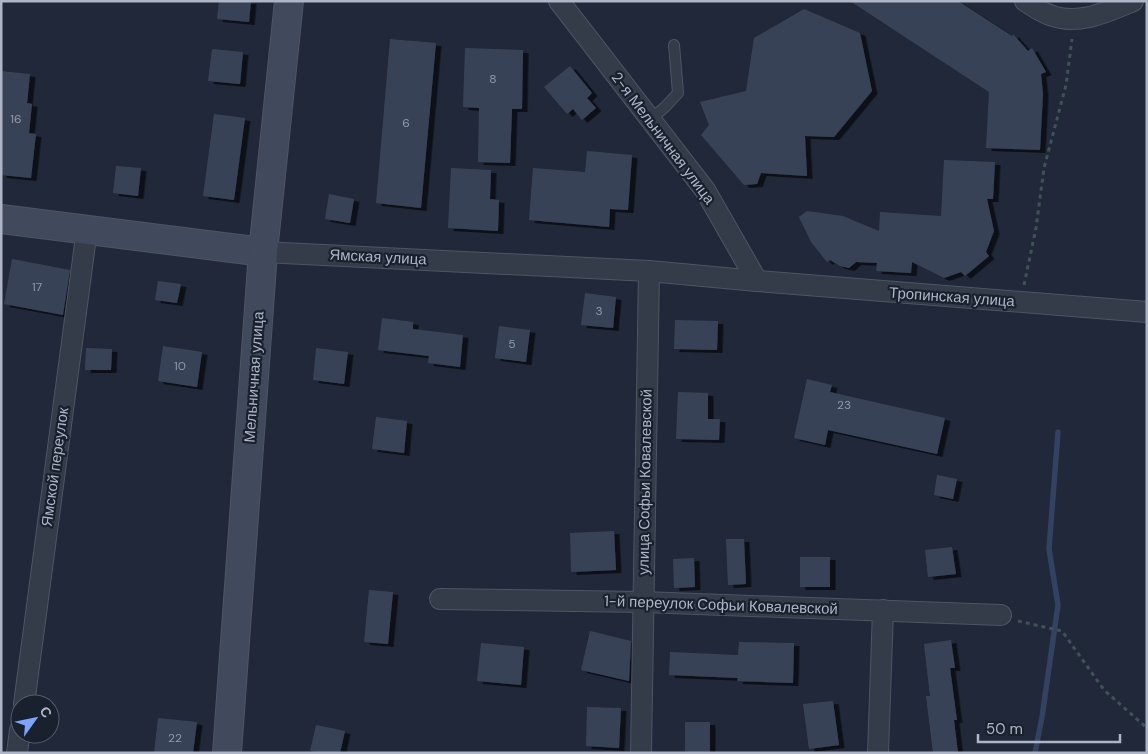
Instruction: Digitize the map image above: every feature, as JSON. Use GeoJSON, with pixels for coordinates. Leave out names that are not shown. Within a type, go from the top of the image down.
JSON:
{"type":"FeatureCollection","features":[{"type":"Feature","properties":{"kind":"street","name":"Мельничная улица"},"geometry":{"type":"LineString","coordinates":[[227,753],[263,252],[289,1]]}},
{"type":"Feature","properties":{"kind":"street","name":"2-я Мельничная улица"},"geometry":{"type":"LineString","coordinates":[[559,1],[705,190],[757,282]]}},
{"type":"Feature","properties":{"kind":"street"},"geometry":{"type":"LineString","coordinates":[[1025,1],[1050,15],[1075,21],[1133,1]]}},
{"type":"Feature","properties":{"kind":"street","name":"Ямская улица"},"geometry":{"type":"LineString","coordinates":[[1,219],[263,252],[649,271],[757,282]]}},
{"type":"Feature","properties":{"kind":"street","name":"Ямской переулок"},"geometry":{"type":"LineString","coordinates":[[25,694],[87,229]]}},
{"type":"Feature","properties":{"kind":"street","name":"улица Софьи Ковалевской"},"geometry":{"type":"LineString","coordinates":[[641,753],[649,271]]}},
{"type":"Feature","properties":{"kind":"street","name":"Тропинская улица"},"geometry":{"type":"LineString","coordinates":[[757,282],[1147,312]]}},
{"type":"Feature","properties":{"kind":"street","name":"1-й переулок Софьи Ковалевской"},"geometry":{"type":"LineString","coordinates":[[440,599],[643,602],[1001,615]]}},
{"type":"Feature","properties":{"kind":"street"},"geometry":{"type":"LineString","coordinates":[[878,753],[883,610]]}},
{"type":"Feature","properties":{"kind":"lane"},"geometry":{"type":"LineString","coordinates":[[650,120],[665,108],[678,93],[674,45]]}},
{"type":"Feature","properties":{"kind":"path"},"geometry":{"type":"LineString","coordinates":[[1022,293],[1036,228],[1044,168],[1066,85],[1075,21]]}},
{"type":"Feature","properties":{"kind":"path"},"geometry":{"type":"LineString","coordinates":[[1001,615],[1022,623],[1062,631],[1104,690],[1147,728]]}},
{"type":"Feature","properties":{"kind":"building"},"geometry":{"type":"Polygon","coordinates":[[[219,1],[251,1],[249,22],[217,19],[219,1]]]}},
{"type":"Feature","properties":{"kind":"building"},"geometry":{"type":"Polygon","coordinates":[[[850,1],[958,1],[1012,36],[1013,34],[1028,51],[1032,48],[1046,72],[1041,74],[1043,94],[1040,150],[986,148],[989,92],[850,1]]]}},
{"type":"Feature","properties":{"kind":"building"},"geometry":{"type":"Polygon","coordinates":[[[804,9],[860,33],[872,91],[834,137],[805,136],[807,176],[761,173],[757,184],[744,185],[701,135],[709,125],[700,102],[746,91],[754,38],[804,9]]]}},
{"type":"Feature","properties":{"kind":"building"},"geometry":{"type":"Polygon","coordinates":[[[390,39],[436,43],[421,208],[376,203],[390,39]]]}},
{"type":"Feature","properties":{"kind":"building"},"geometry":{"type":"Polygon","coordinates":[[[465,48],[523,50],[522,109],[512,109],[510,163],[478,162],[479,108],[463,107],[465,48]]]}},
{"type":"Feature","properties":{"kind":"building"},"geometry":{"type":"Polygon","coordinates":[[[212,49],[243,52],[240,84],[208,81],[212,49]]]}},
{"type":"Feature","properties":{"kind":"building"},"geometry":{"type":"Polygon","coordinates":[[[570,66],[592,93],[587,98],[596,108],[582,120],[573,109],[567,114],[544,87],[570,66]]]}},
{"type":"Feature","properties":{"kind":"building"},"geometry":{"type":"Polygon","coordinates":[[[1,71],[30,74],[27,103],[32,104],[29,133],[36,134],[31,178],[1,175],[1,71]]]}},
{"type":"Feature","properties":{"kind":"building"},"geometry":{"type":"Polygon","coordinates":[[[214,114],[245,118],[234,200],[203,196],[214,114]]]}},
{"type":"Feature","properties":{"kind":"building"},"geometry":{"type":"Polygon","coordinates":[[[587,151],[632,155],[628,210],[610,209],[609,227],[529,220],[533,168],[585,172],[587,151]]]}},
{"type":"Feature","properties":{"kind":"building"},"geometry":{"type":"Polygon","coordinates":[[[944,160],[995,162],[993,199],[987,199],[994,231],[986,252],[989,256],[965,276],[961,272],[944,278],[912,262],[911,273],[876,271],[877,263],[856,262],[849,268],[840,266],[830,260],[827,262],[811,242],[799,217],[807,211],[843,216],[879,231],[880,212],[941,216],[944,160]]]}},
{"type":"Feature","properties":{"kind":"building"},"geometry":{"type":"Polygon","coordinates":[[[116,166],[141,168],[138,196],[113,193],[116,166]]]}},
{"type":"Feature","properties":{"kind":"building"},"geometry":{"type":"Polygon","coordinates":[[[451,168],[491,170],[490,199],[499,200],[498,231],[448,228],[451,168]]]}},
{"type":"Feature","properties":{"kind":"building"},"geometry":{"type":"Polygon","coordinates":[[[329,194],[354,199],[350,223],[325,219],[329,194]]]}},
{"type":"Feature","properties":{"kind":"building"},"geometry":{"type":"Polygon","coordinates":[[[12,259],[70,270],[63,315],[4,304],[12,259]]]}},
{"type":"Feature","properties":{"kind":"building"},"geometry":{"type":"Polygon","coordinates":[[[158,281],[181,284],[177,303],[155,300],[158,281]]]}},
{"type":"Feature","properties":{"kind":"building"},"geometry":{"type":"Polygon","coordinates":[[[585,293],[616,297],[613,328],[581,325],[585,293]]]}},
{"type":"Feature","properties":{"kind":"building"},"geometry":{"type":"Polygon","coordinates":[[[382,318],[413,322],[413,329],[463,335],[460,367],[428,363],[429,356],[378,350],[382,318]]]}},
{"type":"Feature","properties":{"kind":"building"},"geometry":{"type":"Polygon","coordinates":[[[675,320],[718,321],[717,350],[674,349],[675,320]]]}},
{"type":"Feature","properties":{"kind":"building"},"geometry":{"type":"Polygon","coordinates":[[[499,326],[530,330],[526,362],[495,358],[499,326]]]}},
{"type":"Feature","properties":{"kind":"building"},"geometry":{"type":"Polygon","coordinates":[[[163,346],[202,352],[197,387],[158,381],[163,346]]]}},
{"type":"Feature","properties":{"kind":"building"},"geometry":{"type":"Polygon","coordinates":[[[86,348],[112,349],[111,370],[85,370],[86,348]]]}},
{"type":"Feature","properties":{"kind":"building"},"geometry":{"type":"Polygon","coordinates":[[[316,348],[348,352],[344,384],[313,380],[316,348]]]}},
{"type":"Feature","properties":{"kind":"building"},"geometry":{"type":"Polygon","coordinates":[[[807,379],[832,385],[830,392],[945,418],[937,454],[828,430],[825,445],[794,438],[807,379]]]}},
{"type":"Feature","properties":{"kind":"building"},"geometry":{"type":"Polygon","coordinates":[[[678,392],[708,393],[708,419],[720,419],[719,440],[676,439],[678,392]]]}},
{"type":"Feature","properties":{"kind":"building"},"geometry":{"type":"Polygon","coordinates":[[[376,417],[407,421],[404,453],[372,449],[376,417]]]}},
{"type":"Feature","properties":{"kind":"building"},"geometry":{"type":"Polygon","coordinates":[[[937,475],[957,479],[953,499],[934,495],[937,475]]]}},
{"type":"Feature","properties":{"kind":"building"},"geometry":{"type":"Polygon","coordinates":[[[614,531],[616,570],[571,572],[570,533],[614,531]]]}},
{"type":"Feature","properties":{"kind":"building"},"geometry":{"type":"Polygon","coordinates":[[[726,539],[744,539],[746,584],[728,585],[726,539]]]}},
{"type":"Feature","properties":{"kind":"building"},"geometry":{"type":"Polygon","coordinates":[[[952,547],[956,574],[928,577],[925,550],[952,547]]]}},
{"type":"Feature","properties":{"kind":"building"},"geometry":{"type":"Polygon","coordinates":[[[800,557],[830,557],[830,587],[800,587],[800,557]]]}},
{"type":"Feature","properties":{"kind":"building"},"geometry":{"type":"Polygon","coordinates":[[[694,558],[695,587],[674,588],[673,559],[694,558]]]}},
{"type":"Feature","properties":{"kind":"building"},"geometry":{"type":"Polygon","coordinates":[[[369,590],[393,592],[388,644],[364,642],[369,590]]]}},
{"type":"Feature","properties":{"kind":"building"},"geometry":{"type":"Polygon","coordinates":[[[590,631],[631,641],[629,681],[581,670],[590,631]]]}},
{"type":"Feature","properties":{"kind":"building"},"geometry":{"type":"Polygon","coordinates":[[[951,640],[955,668],[950,668],[957,720],[954,720],[958,753],[933,753],[926,696],[930,696],[924,644],[951,640]]]}},
{"type":"Feature","properties":{"kind":"building"},"geometry":{"type":"Polygon","coordinates":[[[739,642],[794,643],[793,683],[737,681],[738,678],[669,675],[670,652],[738,655],[739,642]]]}},
{"type":"Feature","properties":{"kind":"building"},"geometry":{"type":"Polygon","coordinates":[[[481,643],[524,647],[521,685],[477,681],[481,643]]]}},
{"type":"Feature","properties":{"kind":"building"},"geometry":{"type":"Polygon","coordinates":[[[833,701],[839,745],[809,749],[803,704],[833,701]]]}},
{"type":"Feature","properties":{"kind":"building"},"geometry":{"type":"Polygon","coordinates":[[[587,707],[621,708],[619,748],[586,746],[587,707]]]}},
{"type":"Feature","properties":{"kind":"building"},"geometry":{"type":"Polygon","coordinates":[[[158,718],[197,722],[193,753],[154,753],[158,718]]]}},
{"type":"Feature","properties":{"kind":"building"},"geometry":{"type":"Polygon","coordinates":[[[685,722],[710,722],[710,753],[685,753],[685,722]]]}},
{"type":"Feature","properties":{"kind":"building"},"geometry":{"type":"Polygon","coordinates":[[[316,725],[345,731],[340,753],[310,751],[316,725]]]}},
{"type":"Feature","properties":{"kind":"waterway"},"geometry":{"type":"LineString","coordinates":[[1035,753],[1058,605],[1049,549],[1058,432]]}}]}
